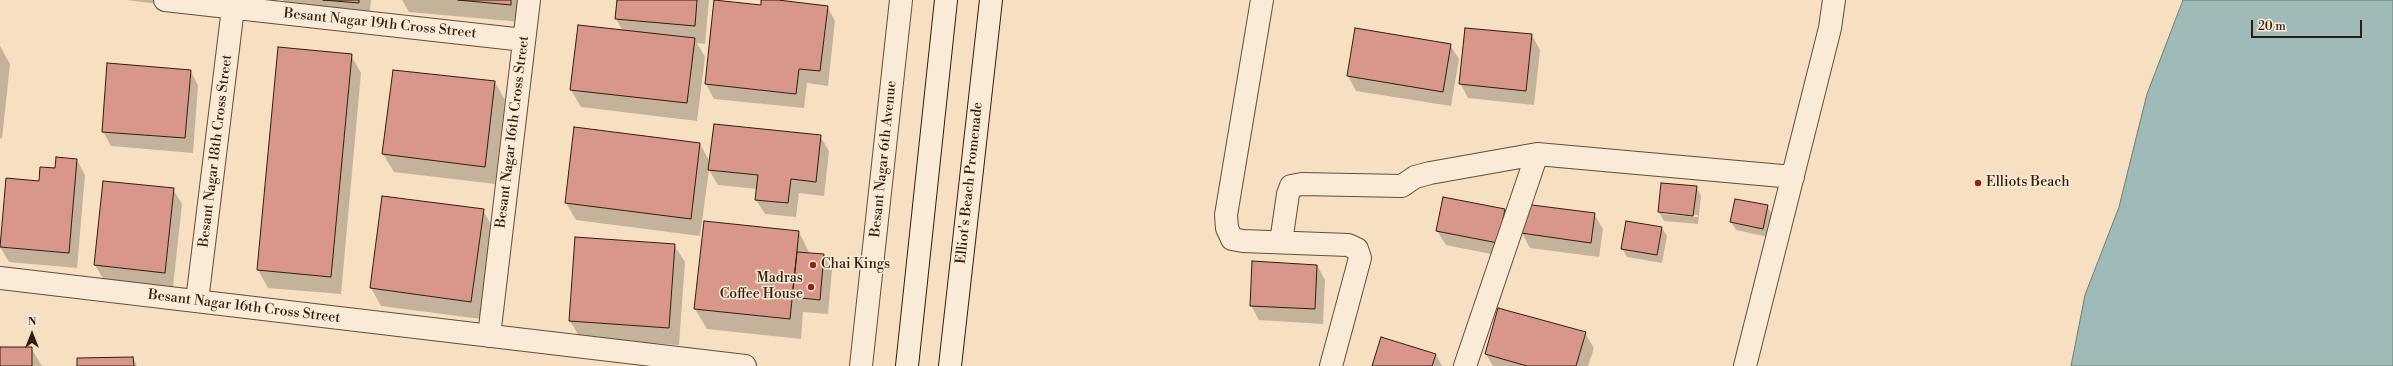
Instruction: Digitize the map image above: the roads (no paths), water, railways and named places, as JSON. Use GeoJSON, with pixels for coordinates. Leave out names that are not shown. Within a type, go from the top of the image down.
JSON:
{"type":"FeatureCollection","features":[{"type":"Feature","properties":{"kind":"street","name":"Besant Nagar 19th Cross Street"},"geometry":{"type":"LineString","coordinates":[[165,0],[234,4],[524,40]]}},
{"type":"Feature","properties":{"kind":"street","name":"Besant Nagar 16th Cross Street"},"geometry":{"type":"LineString","coordinates":[[489,336],[529,0]]}},
{"type":"Feature","properties":{"kind":"street","name":"Besant Nagar 6th Avenue"},"geometry":{"type":"LineString","coordinates":[[861,366],[901,0]]}},
{"type":"Feature","properties":{"kind":"street"},"geometry":{"type":"LineString","coordinates":[[907,366],[946,0]]}},
{"type":"Feature","properties":{"kind":"street","name":"Elliot's Beach Promenade"},"geometry":{"type":"LineString","coordinates":[[950,366],[991,0]]}},
{"type":"Feature","properties":{"kind":"street"},"geometry":{"type":"LineString","coordinates":[[1262,0],[1226,215],[1227,228],[1232,239],[1353,246],[1360,253],[1331,366]]}},
{"type":"Feature","properties":{"kind":"street"},"geometry":{"type":"LineString","coordinates":[[1745,366],[1830,28],[1834,0]]}},
{"type":"Feature","properties":{"kind":"street","name":"Besant Nagar 18th Cross Street"},"geometry":{"type":"LineString","coordinates":[[197,301],[234,4]]}},
{"type":"Feature","properties":{"kind":"street"},"geometry":{"type":"LineString","coordinates":[[1281,242],[1288,194],[1292,186],[1302,184],[1402,186],[1414,177],[1537,154],[1793,177]]}},
{"type":"Feature","properties":{"kind":"street"},"geometry":{"type":"LineString","coordinates":[[1465,366],[1537,154]]}},
{"type":"Feature","properties":{"kind":"street","name":"Besant Nagar 16th Cross Street"},"geometry":{"type":"LineString","coordinates":[[0,278],[745,366]]}},
{"type":"Feature","properties":{"kind":"water"},"geometry":{"type":"Polygon","coordinates":[[[2183,0],[2393,0],[2393,366],[2071,366],[2085,295],[2119,207],[2147,94],[2183,0]]]}},
{"type":"Feature","properties":{"kind":"place","name":"Elliots Beach"},"geometry":{"type":"Point","coordinates":[1978,183]}},
{"type":"Feature","properties":{"kind":"place","name":"Chai Kings"},"geometry":{"type":"Point","coordinates":[813,265]}},
{"type":"Feature","properties":{"kind":"place","name":"Madras Coffee House"},"geometry":{"type":"Point","coordinates":[811,287]}}]}
